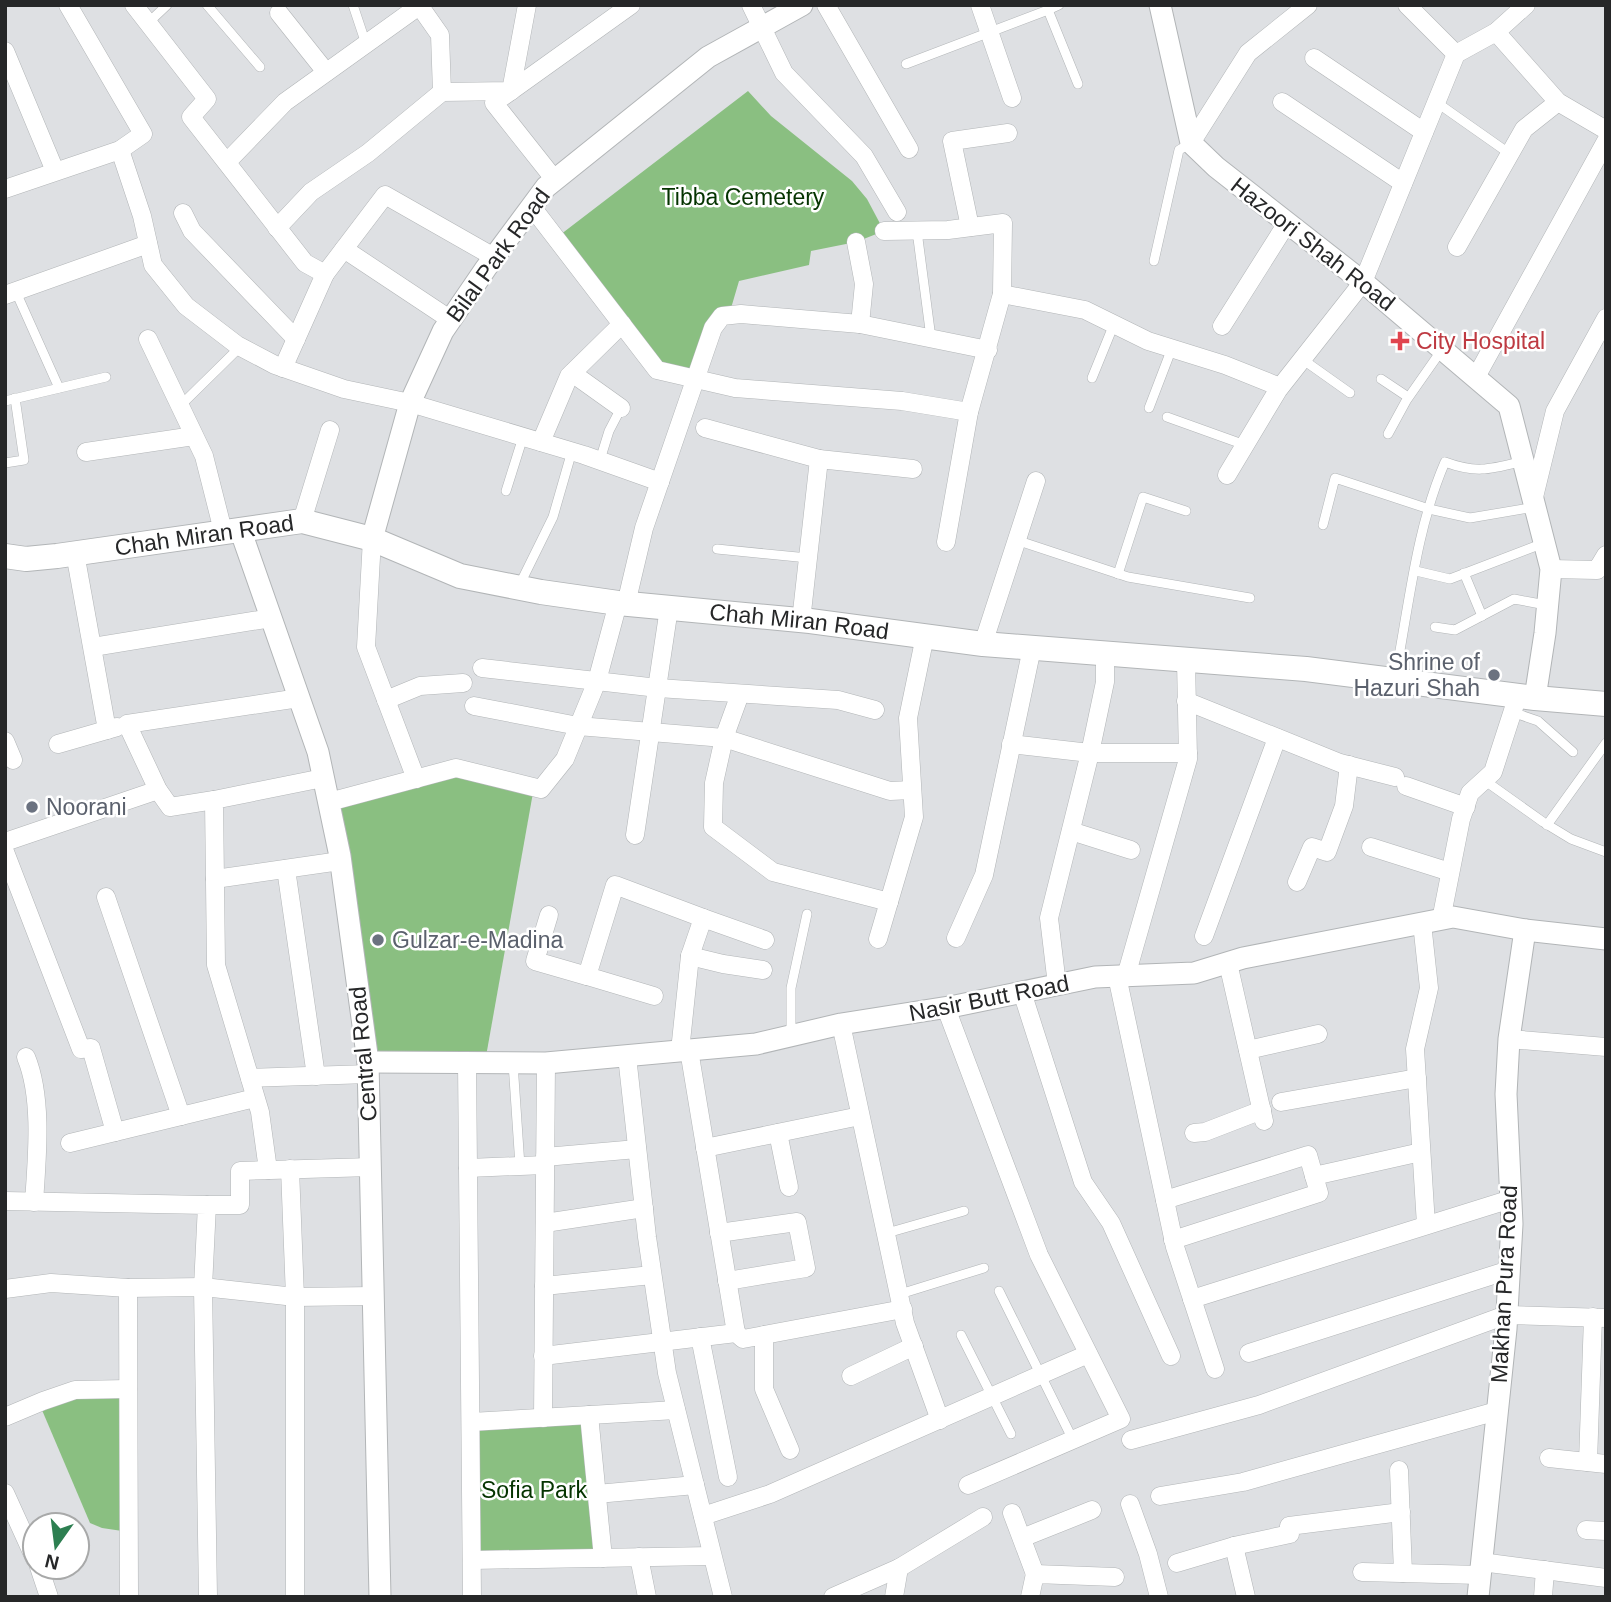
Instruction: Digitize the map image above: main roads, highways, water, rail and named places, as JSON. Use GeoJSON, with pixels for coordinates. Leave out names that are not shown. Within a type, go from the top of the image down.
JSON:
{"type":"FeatureCollection","features":[{"type":"Feature","properties":{"kind":"main road","name":"Chah Miran Road"},"geometry":{"type":"LineString","coordinates":[[5,556],[26,559],[302,521],[372,539],[460,576],[518,588],[622,603],[801,621],[983,644],[1306,669],[1395,680],[1522,702],[1606,704]]}},
{"type":"Feature","properties":{"kind":"place","name":"City Hospital"},"geometry":{"type":"Point","coordinates":[1400,341]}},
{"type":"Feature","properties":{"kind":"place","name":"Shrine of Hazuri Shah"},"geometry":{"type":"Point","coordinates":[1494,675]}},
{"type":"Feature","properties":{"kind":"place","name":"Noorani"},"geometry":{"type":"Point","coordinates":[32,807]}},
{"type":"Feature","properties":{"kind":"place","name":"Gulzar-e-Madina"},"geometry":{"type":"Point","coordinates":[378,940]}},
{"type":"Feature","properties":{"kind":"park label","name":"Tibba Cemetery"},"geometry":{"type":"Point","coordinates":[743,197]}},
{"type":"Feature","properties":{"kind":"park label","name":"Sofia Park"},"geometry":{"type":"Point","coordinates":[534,1490]}}]}
